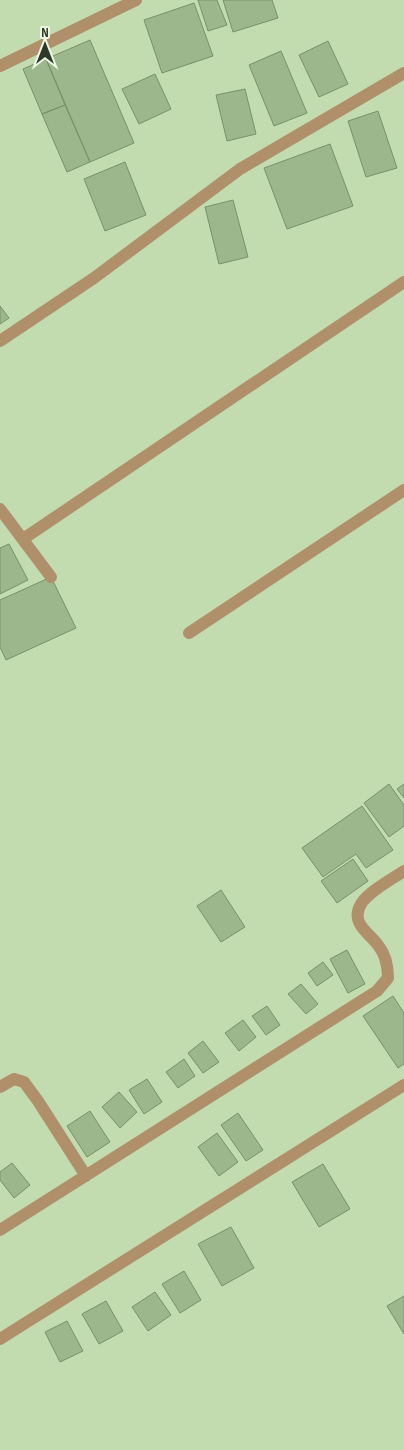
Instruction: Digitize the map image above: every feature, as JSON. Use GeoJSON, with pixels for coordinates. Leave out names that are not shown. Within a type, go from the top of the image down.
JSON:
{"type":"FeatureCollection","features":[{"type":"Feature","properties":{"kind":"street"},"geometry":{"type":"LineString","coordinates":[[0,66],[136,0]]}},
{"type":"Feature","properties":{"kind":"street"},"geometry":{"type":"LineString","coordinates":[[0,342],[94,278],[240,169],[404,73]]}},
{"type":"Feature","properties":{"kind":"street"},"geometry":{"type":"LineString","coordinates":[[22,538],[404,282]]}},
{"type":"Feature","properties":{"kind":"street"},"geometry":{"type":"LineString","coordinates":[[189,633],[404,490]]}},
{"type":"Feature","properties":{"kind":"street"},"geometry":{"type":"LineString","coordinates":[[0,509],[51,576]]}},
{"type":"Feature","properties":{"kind":"street"},"geometry":{"type":"LineString","coordinates":[[0,1230],[377,991],[388,978],[388,965],[379,946],[360,926],[356,916],[361,903],[373,892],[404,872]]}},
{"type":"Feature","properties":{"kind":"street"},"geometry":{"type":"LineString","coordinates":[[0,1087],[14,1079],[24,1082],[86,1176]]}},
{"type":"Feature","properties":{"kind":"street"},"geometry":{"type":"LineString","coordinates":[[0,1339],[404,1085]]}},
{"type":"Feature","properties":{"kind":"building"},"geometry":{"type":"Polygon","coordinates":[[[198,0],[217,0],[227,25],[208,31],[198,0]]]}},
{"type":"Feature","properties":{"kind":"building"},"geometry":{"type":"Polygon","coordinates":[[[223,0],[272,0],[278,18],[233,32],[223,0]]]}},
{"type":"Feature","properties":{"kind":"building"},"geometry":{"type":"Polygon","coordinates":[[[194,3],[213,56],[162,73],[144,20],[194,3]]]}},
{"type":"Feature","properties":{"kind":"building"},"geometry":{"type":"Polygon","coordinates":[[[90,40],[134,143],[90,162],[46,59],[90,40]]]}},
{"type":"Feature","properties":{"kind":"building"},"geometry":{"type":"Polygon","coordinates":[[[328,41],[348,84],[319,97],[299,55],[328,41]]]}},
{"type":"Feature","properties":{"kind":"building"},"geometry":{"type":"Polygon","coordinates":[[[281,51],[307,113],[274,126],[249,65],[281,51]]]}},
{"type":"Feature","properties":{"kind":"building"},"geometry":{"type":"Polygon","coordinates":[[[46,59],[65,105],[42,114],[23,69],[46,59]]]}},
{"type":"Feature","properties":{"kind":"building"},"geometry":{"type":"Polygon","coordinates":[[[155,74],[171,109],[139,124],[122,89],[155,74]]]}},
{"type":"Feature","properties":{"kind":"building"},"geometry":{"type":"Polygon","coordinates":[[[245,89],[256,134],[227,141],[216,95],[245,89]]]}},
{"type":"Feature","properties":{"kind":"building"},"geometry":{"type":"Polygon","coordinates":[[[65,105],[90,162],[67,172],[42,114],[65,105]]]}},
{"type":"Feature","properties":{"kind":"building"},"geometry":{"type":"Polygon","coordinates":[[[378,111],[397,168],[366,177],[348,121],[378,111]]]}},
{"type":"Feature","properties":{"kind":"building"},"geometry":{"type":"Polygon","coordinates":[[[330,144],[353,206],[287,229],[264,168],[330,144]]]}},
{"type":"Feature","properties":{"kind":"building"},"geometry":{"type":"Polygon","coordinates":[[[125,162],[146,215],[105,231],[84,179],[125,162]]]}},
{"type":"Feature","properties":{"kind":"building"},"geometry":{"type":"Polygon","coordinates":[[[233,200],[248,257],[219,264],[205,207],[233,200]]]}},
{"type":"Feature","properties":{"kind":"building"},"geometry":{"type":"Polygon","coordinates":[[[0,306],[9,318],[0,324],[0,306]]]}},
{"type":"Feature","properties":{"kind":"building"},"geometry":{"type":"Polygon","coordinates":[[[9,544],[28,580],[0,594],[0,548],[9,544]]]}},
{"type":"Feature","properties":{"kind":"building"},"geometry":{"type":"Polygon","coordinates":[[[51,577],[76,628],[6,660],[0,647],[0,600],[51,577]]]}},
{"type":"Feature","properties":{"kind":"building"},"geometry":{"type":"Polygon","coordinates":[[[389,784],[404,805],[404,826],[389,837],[364,803],[389,784]]]}},
{"type":"Feature","properties":{"kind":"building"},"geometry":{"type":"Polygon","coordinates":[[[404,784],[404,798],[397,789],[404,784]]]}},
{"type":"Feature","properties":{"kind":"building"},"geometry":{"type":"Polygon","coordinates":[[[362,806],[393,850],[366,868],[356,854],[323,877],[302,848],[362,806]]]}},
{"type":"Feature","properties":{"kind":"building"},"geometry":{"type":"Polygon","coordinates":[[[353,859],[368,881],[337,903],[321,881],[353,859]]]}},
{"type":"Feature","properties":{"kind":"building"},"geometry":{"type":"Polygon","coordinates":[[[221,890],[245,927],[221,942],[197,906],[221,890]]]}},
{"type":"Feature","properties":{"kind":"building"},"geometry":{"type":"Polygon","coordinates":[[[347,950],[365,984],[348,993],[330,959],[347,950]]]}},
{"type":"Feature","properties":{"kind":"building"},"geometry":{"type":"Polygon","coordinates":[[[323,962],[333,975],[317,986],[308,973],[323,962]]]}},
{"type":"Feature","properties":{"kind":"building"},"geometry":{"type":"Polygon","coordinates":[[[301,984],[318,1004],[306,1014],[288,994],[301,984]]]}},
{"type":"Feature","properties":{"kind":"building"},"geometry":{"type":"Polygon","coordinates":[[[393,996],[404,1013],[404,1064],[398,1068],[363,1016],[393,996]]]}},
{"type":"Feature","properties":{"kind":"building"},"geometry":{"type":"Polygon","coordinates":[[[267,1006],[280,1025],[266,1035],[252,1016],[267,1006]]]}},
{"type":"Feature","properties":{"kind":"building"},"geometry":{"type":"Polygon","coordinates":[[[243,1020],[256,1037],[239,1051],[225,1033],[243,1020]]]}},
{"type":"Feature","properties":{"kind":"building"},"geometry":{"type":"Polygon","coordinates":[[[203,1041],[219,1062],[203,1073],[188,1053],[203,1041]]]}},
{"type":"Feature","properties":{"kind":"building"},"geometry":{"type":"Polygon","coordinates":[[[184,1059],[195,1076],[178,1088],[166,1072],[184,1059]]]}},
{"type":"Feature","properties":{"kind":"building"},"geometry":{"type":"Polygon","coordinates":[[[147,1079],[162,1102],[144,1114],[129,1090],[147,1079]]]}},
{"type":"Feature","properties":{"kind":"building"},"geometry":{"type":"Polygon","coordinates":[[[119,1092],[137,1112],[120,1128],[102,1107],[119,1092]]]}},
{"type":"Feature","properties":{"kind":"building"},"geometry":{"type":"Polygon","coordinates":[[[90,1111],[110,1142],[87,1157],[67,1126],[90,1111]]]}},
{"type":"Feature","properties":{"kind":"building"},"geometry":{"type":"Polygon","coordinates":[[[238,1113],[263,1150],[246,1161],[221,1125],[238,1113]]]}},
{"type":"Feature","properties":{"kind":"building"},"geometry":{"type":"Polygon","coordinates":[[[217,1133],[238,1162],[219,1176],[198,1147],[217,1133]]]}},
{"type":"Feature","properties":{"kind":"building"},"geometry":{"type":"Polygon","coordinates":[[[12,1163],[30,1185],[14,1198],[0,1180],[0,1172],[12,1163]]]}},
{"type":"Feature","properties":{"kind":"building"},"geometry":{"type":"Polygon","coordinates":[[[323,1164],[350,1209],[319,1227],[292,1182],[323,1164]]]}},
{"type":"Feature","properties":{"kind":"building"},"geometry":{"type":"Polygon","coordinates":[[[231,1227],[254,1268],[222,1286],[198,1244],[231,1227]]]}},
{"type":"Feature","properties":{"kind":"building"},"geometry":{"type":"Polygon","coordinates":[[[184,1271],[201,1300],[180,1313],[162,1284],[184,1271]]]}},
{"type":"Feature","properties":{"kind":"building"},"geometry":{"type":"Polygon","coordinates":[[[155,1292],[171,1315],[148,1331],[132,1307],[155,1292]]]}},
{"type":"Feature","properties":{"kind":"building"},"geometry":{"type":"Polygon","coordinates":[[[404,1296],[404,1334],[387,1306],[404,1296]]]}},
{"type":"Feature","properties":{"kind":"building"},"geometry":{"type":"Polygon","coordinates":[[[106,1301],[123,1331],[99,1344],[82,1314],[106,1301]]]}},
{"type":"Feature","properties":{"kind":"building"},"geometry":{"type":"Polygon","coordinates":[[[67,1321],[83,1351],[60,1362],[45,1332],[67,1321]]]}}]}
